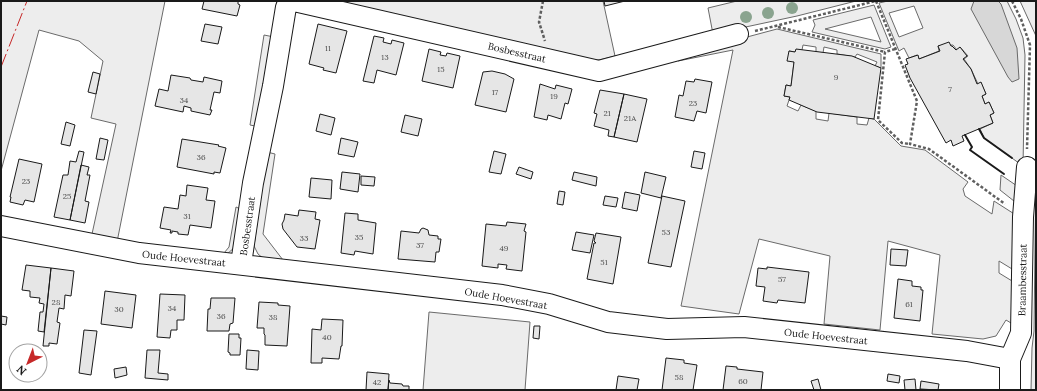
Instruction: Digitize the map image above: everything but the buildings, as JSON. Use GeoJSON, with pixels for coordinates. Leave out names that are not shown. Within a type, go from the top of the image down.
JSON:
{"type":"FeatureCollection","features":[{"type":"Feature","properties":{"kind":"street","name":"Bosbesstraat"},"geometry":{"type":"LineString","coordinates":[[242,264],[254,183],[273,86],[286,7],[293,1],[599,71],[744,33]]}},
{"type":"Feature","properties":{"kind":"street","name":"Braambesstraat"},"geometry":{"type":"LineString","coordinates":[[1010,390],[1010,359],[1021,333],[1023,217],[1027,167]]}},
{"type":"Feature","properties":{"kind":"street","name":"Oude Hoevestraat"},"geometry":{"type":"LineString","coordinates":[[1,226],[139,253],[502,295],[549,304],[608,322],[667,329],[744,327],[967,351],[1010,359]]}},
{"type":"Feature","properties":{"kind":"path"},"geometry":{"type":"LineString","coordinates":[[543,1],[539,22],[546,43]]}},
{"type":"Feature","properties":{"kind":"path"},"geometry":{"type":"LineString","coordinates":[[744,33],[876,1],[917,101],[910,144]]}},
{"type":"Feature","properties":{"kind":"path"},"geometry":{"type":"LineString","coordinates":[[1012,1],[1022,19],[1030,45],[1027,167]]}},
{"type":"Feature","properties":{"kind":"path"},"geometry":{"type":"LineString","coordinates":[[776,26],[885,52],[895,48]]}},
{"type":"Feature","properties":{"kind":"path"},"geometry":{"type":"LineString","coordinates":[[885,52],[878,120],[902,143],[929,149],[1000,200]]}},
{"type":"Feature","properties":{"kind":"shaded area"},"geometry":{"type":"Polygon","coordinates":[[[1,1],[165,1],[117,242],[92,234],[116,124],[91,118],[103,61],[79,41],[39,30],[1,171],[1,1]]]}},
{"type":"Feature","properties":{"kind":"shaded area"},"geometry":{"type":"Polygon","coordinates":[[[331,1],[603,1],[615,56],[599,60],[589,60],[331,1]]]}},
{"type":"Feature","properties":{"kind":"shaded area"},"geometry":{"type":"Polygon","coordinates":[[[737,1],[856,1],[797,16],[713,34],[708,8],[737,1]]]}},
{"type":"Feature","properties":{"kind":"shaded area"},"geometry":{"type":"Polygon","coordinates":[[[888,1],[1007,1],[1023,38],[1025,55],[1023,166],[984,138],[980,129],[993,123],[990,115],[994,113],[989,102],[985,104],[982,96],[986,94],[981,83],[978,84],[971,69],[964,59],[968,56],[960,47],[957,50],[953,45],[938,46],[939,51],[919,59],[917,55],[909,58],[904,48],[899,51],[879,3],[888,1]],[[914,6],[889,13],[899,37],[923,28],[914,6]]]}},
{"type":"Feature","properties":{"kind":"shaded area"},"geometry":{"type":"Polygon","coordinates":[[[974,1],[998,1],[1001,4],[1017,48],[1019,79],[1012,82],[1008,77],[971,9],[974,1]]]}},
{"type":"Feature","properties":{"kind":"shaded area"},"geometry":{"type":"Polygon","coordinates":[[[1020,1],[1036,1],[1036,36],[1020,1]]]}},
{"type":"Feature","properties":{"kind":"shaded area"},"geometry":{"type":"Polygon","coordinates":[[[874,5],[891,47],[885,49],[812,32],[815,25],[813,20],[874,5]],[[871,17],[825,29],[881,42],[871,17]]]}},
{"type":"Feature","properties":{"kind":"shaded area"},"geometry":{"type":"Polygon","coordinates":[[[777,29],[881,54],[881,68],[875,66],[877,62],[857,54],[855,57],[837,54],[837,50],[824,47],[823,53],[816,52],[816,47],[803,45],[802,50],[795,52],[789,51],[794,62],[791,86],[786,85],[784,96],[790,97],[787,106],[798,111],[801,105],[816,111],[816,119],[828,121],[829,113],[857,117],[857,124],[867,125],[869,118],[874,119],[901,146],[925,150],[968,182],[963,189],[965,196],[992,214],[994,201],[1019,217],[1017,272],[999,261],[999,273],[1017,284],[1016,326],[1006,320],[996,336],[983,339],[932,334],[940,255],[888,241],[880,330],[824,324],[830,256],[759,239],[739,314],[681,306],[733,50],[678,61],[676,56],[777,29]]]}},
{"type":"Feature","properties":{"kind":"shaded area"},"geometry":{"type":"Polygon","coordinates":[[[264,35],[274,37],[260,127],[250,125],[264,35]]]}},
{"type":"Feature","properties":{"kind":"shaded area"},"geometry":{"type":"Polygon","coordinates":[[[267,152],[275,154],[263,234],[283,260],[305,262],[302,265],[264,259],[258,254],[254,246],[267,152]]]}},
{"type":"Feature","properties":{"kind":"shaded area"},"geometry":{"type":"Polygon","coordinates":[[[1036,163],[1036,390],[1031,390],[1034,331],[1036,163]]]}},
{"type":"Feature","properties":{"kind":"shaded area"},"geometry":{"type":"Polygon","coordinates":[[[1001,175],[1020,188],[1019,205],[1000,190],[1001,175]]]}},
{"type":"Feature","properties":{"kind":"shaded area"},"geometry":{"type":"Polygon","coordinates":[[[236,207],[245,211],[236,246],[225,256],[217,255],[224,253],[229,247],[236,207]]]}},
{"type":"Feature","properties":{"kind":"shaded area"},"geometry":{"type":"Polygon","coordinates":[[[429,312],[530,322],[525,390],[423,390],[429,312]]]}},
{"type":"Feature","properties":{"kind":"wall"},"geometry":{"type":"LineString","coordinates":[[979,129],[984,138],[1012,158]]}},
{"type":"Feature","properties":{"kind":"wall"},"geometry":{"type":"LineString","coordinates":[[965,135],[972,147],[970,150],[1004,174]]}},
{"type":"Feature","properties":{"kind":"power"},"geometry":{"type":"LineString","coordinates":[[1,67],[27,1]]}}]}
